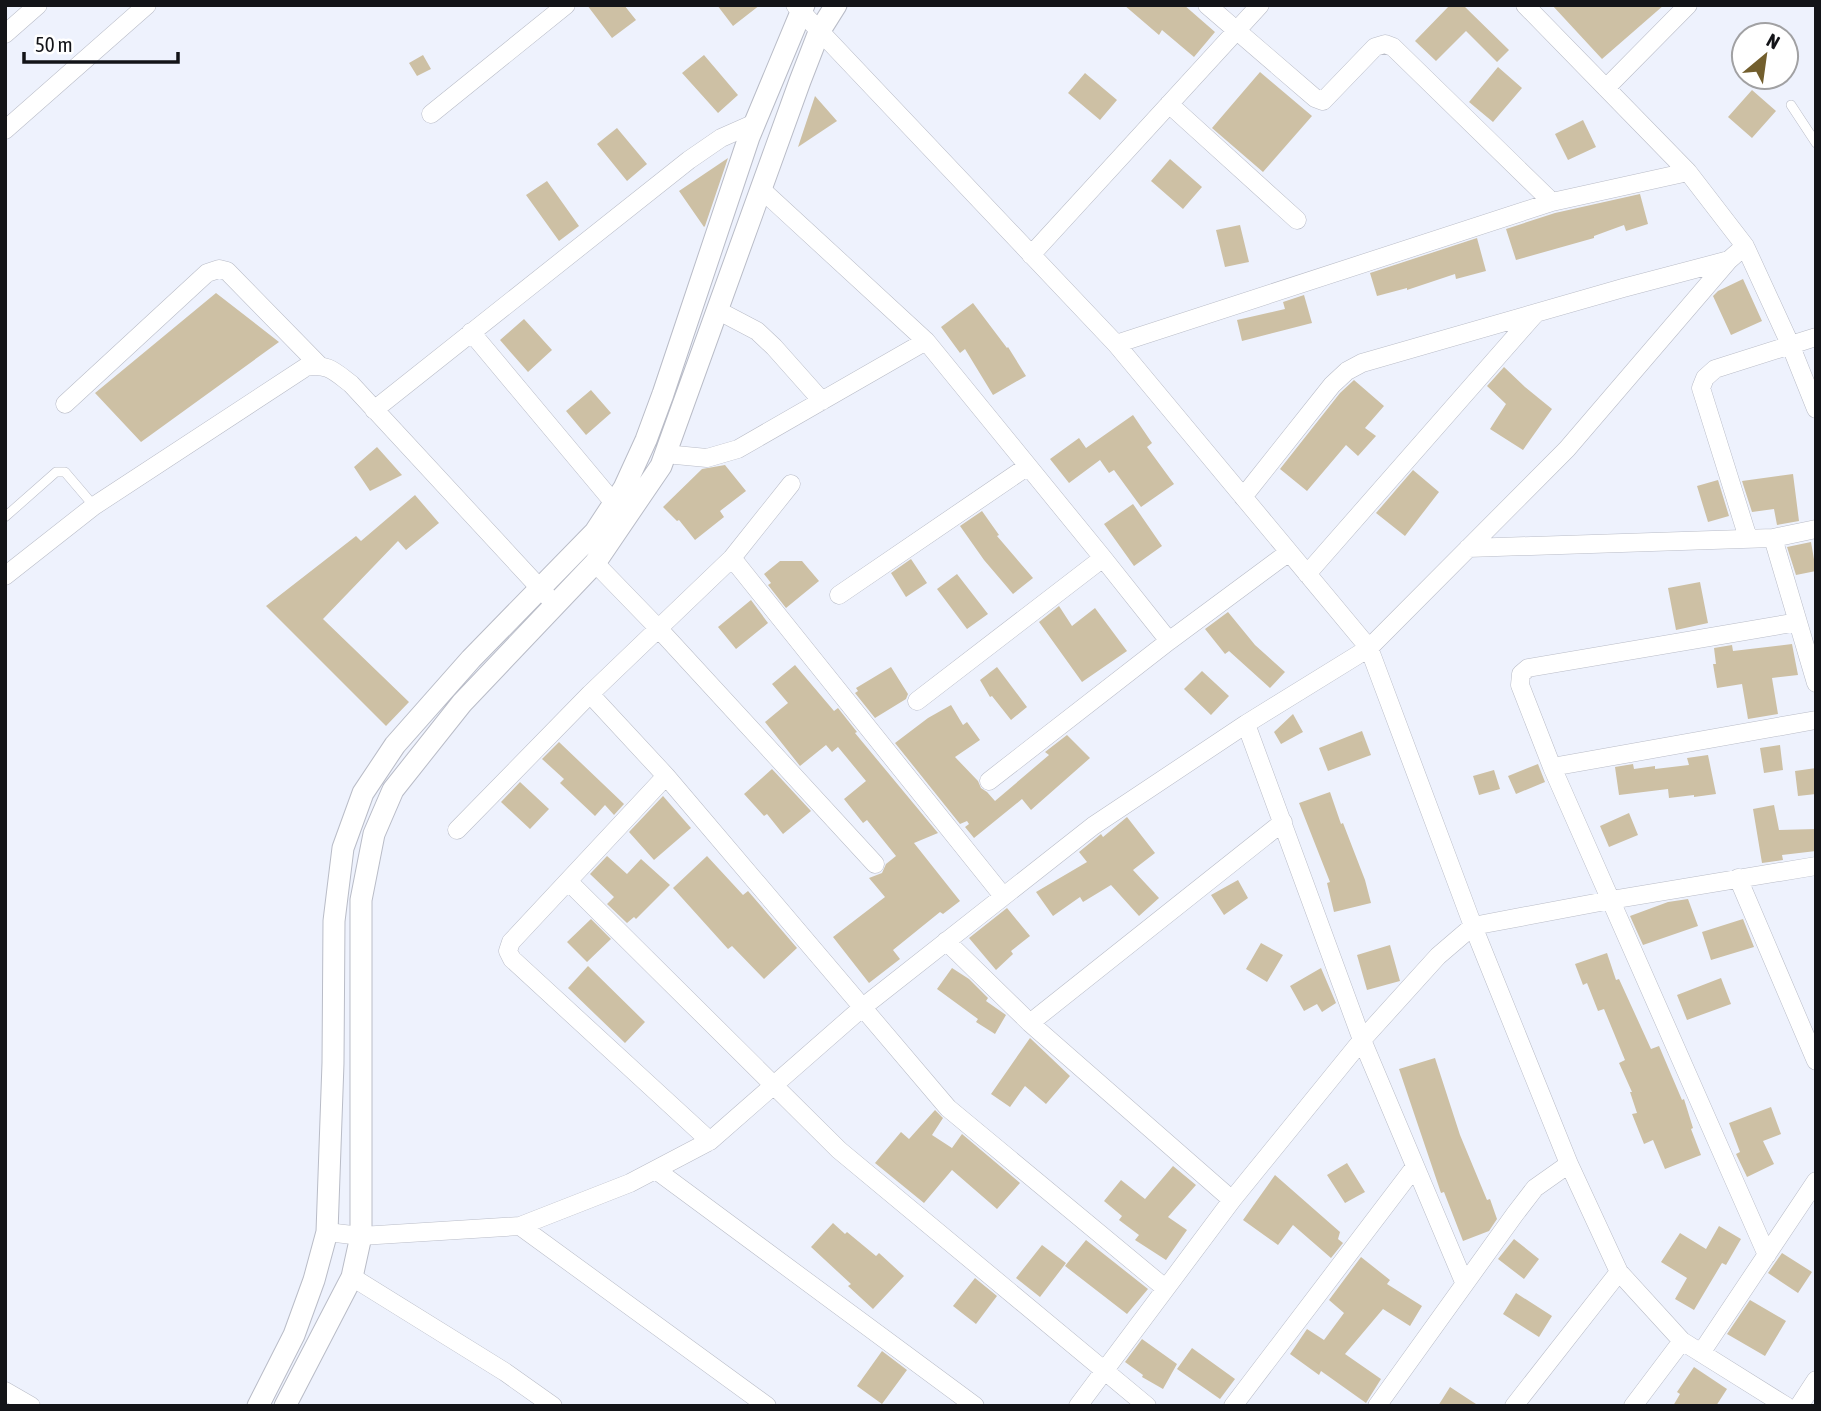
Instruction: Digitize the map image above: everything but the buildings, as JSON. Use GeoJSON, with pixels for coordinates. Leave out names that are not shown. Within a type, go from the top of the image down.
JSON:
{"type":"FeatureCollection","features":[{"type":"Feature","properties":{"kind":"street"},"geometry":{"type":"LineString","coordinates":[[5,34],[38,5]]}},
{"type":"Feature","properties":{"kind":"street"},"geometry":{"type":"LineString","coordinates":[[5,130],[147,5]]}},
{"type":"Feature","properties":{"kind":"street"},"geometry":{"type":"LineString","coordinates":[[431,114],[566,5]]}},
{"type":"Feature","properties":{"kind":"street"},"geometry":{"type":"LineString","coordinates":[[285,1406],[352,1277],[361,1236],[361,900],[374,834],[393,790],[462,703],[595,563],[661,466],[819,32],[836,5]]}},
{"type":"Feature","properties":{"kind":"street"},"geometry":{"type":"LineString","coordinates":[[1207,5],[1315,98],[1323,100],[1328,98],[1375,47],[1385,44],[1393,47],[1552,202]]}},
{"type":"Feature","properties":{"kind":"street"},"geometry":{"type":"LineString","coordinates":[[1031,255],[1260,5]]}},
{"type":"Feature","properties":{"kind":"street"},"geometry":{"type":"LineString","coordinates":[[1525,5],[1688,172],[1745,246],[1790,344],[1816,409]]}},
{"type":"Feature","properties":{"kind":"street"},"geometry":{"type":"LineString","coordinates":[[800,7],[819,32],[1116,344],[1368,648],[1473,926],[1569,1164],[1619,1272],[1682,1341],[1781,1404]]}},
{"type":"Feature","properties":{"kind":"street"},"geometry":{"type":"LineString","coordinates":[[258,1406],[294,1335],[314,1280],[327,1232],[333,1063],[334,920],[344,848],[363,793],[395,745],[471,659],[595,532],[614,503],[629,476],[658,406],[755,123],[800,7]]}},
{"type":"Feature","properties":{"kind":"street"},"geometry":{"type":"LineString","coordinates":[[1606,88],[1684,7]]}},
{"type":"Feature","properties":{"kind":"street"},"geometry":{"type":"LineString","coordinates":[[1169,104],[1297,220]]}},
{"type":"Feature","properties":{"kind":"street"},"geometry":{"type":"LineString","coordinates":[[374,410],[689,160],[721,138],[755,123]]}},
{"type":"Feature","properties":{"kind":"street"},"geometry":{"type":"LineString","coordinates":[[1116,344],[1552,202],[1688,172]]}},
{"type":"Feature","properties":{"kind":"street"},"geometry":{"type":"LineString","coordinates":[[761,189],[926,341],[1168,641]]}},
{"type":"Feature","properties":{"kind":"street"},"geometry":{"type":"LineString","coordinates":[[327,1232],[361,1236],[520,1226],[630,1183],[710,1141],[863,1007],[1093,826],[1246,724],[1368,648],[1567,449],[1729,260],[1745,246]]}},
{"type":"Feature","properties":{"kind":"street"},"geometry":{"type":"LineString","coordinates":[[1243,496],[1347,370],[1385,356],[1729,260]]}},
{"type":"Feature","properties":{"kind":"street"},"geometry":{"type":"LineString","coordinates":[[65,404],[207,273],[219,269],[227,271],[318,364],[332,369],[351,384],[556,606]]}},
{"type":"Feature","properties":{"kind":"street"},"geometry":{"type":"LineString","coordinates":[[717,310],[757,331],[822,401]]}},
{"type":"Feature","properties":{"kind":"street"},"geometry":{"type":"LineString","coordinates":[[1307,574],[1536,313]]}},
{"type":"Feature","properties":{"kind":"street"},"geometry":{"type":"LineString","coordinates":[[471,332],[614,503]]}},
{"type":"Feature","properties":{"kind":"street"},"geometry":{"type":"LineString","coordinates":[[1748,538],[1701,388],[1705,378],[1715,369],[1816,337]]}},
{"type":"Feature","properties":{"kind":"street"},"geometry":{"type":"LineString","coordinates":[[665,454],[707,458],[738,449],[926,341]]}},
{"type":"Feature","properties":{"kind":"street"},"geometry":{"type":"LineString","coordinates":[[5,576],[94,506],[306,367],[318,364]]}},
{"type":"Feature","properties":{"kind":"street"},"geometry":{"type":"LineString","coordinates":[[839,595],[1028,466]]}},
{"type":"Feature","properties":{"kind":"street"},"geometry":{"type":"LineString","coordinates":[[457,830],[590,694],[732,558],[791,484]]}},
{"type":"Feature","properties":{"kind":"street"},"geometry":{"type":"LineString","coordinates":[[1468,548],[1773,538],[1816,529]]}},
{"type":"Feature","properties":{"kind":"street"},"geometry":{"type":"LineString","coordinates":[[1773,538],[1816,683]]}},
{"type":"Feature","properties":{"kind":"street"},"geometry":{"type":"LineString","coordinates":[[989,782],[1168,641],[1289,552]]}},
{"type":"Feature","properties":{"kind":"street"},"geometry":{"type":"LineString","coordinates":[[732,558],[1003,896]]}},
{"type":"Feature","properties":{"kind":"street"},"geometry":{"type":"LineString","coordinates":[[917,701],[1103,558]]}},
{"type":"Feature","properties":{"kind":"street"},"geometry":{"type":"LineString","coordinates":[[595,563],[659,628],[875,864]]}},
{"type":"Feature","properties":{"kind":"street"},"geometry":{"type":"LineString","coordinates":[[1767,1255],[1552,767],[1520,685],[1521,674],[1528,668],[1798,622]]}},
{"type":"Feature","properties":{"kind":"street"},"geometry":{"type":"LineString","coordinates":[[590,694],[666,776],[948,1108],[1165,1288]]}},
{"type":"Feature","properties":{"kind":"street"},"geometry":{"type":"LineString","coordinates":[[1552,767],[1816,720]]}},
{"type":"Feature","properties":{"kind":"street"},"geometry":{"type":"LineString","coordinates":[[1246,724],[1362,1040],[1464,1282]]}},
{"type":"Feature","properties":{"kind":"street"},"geometry":{"type":"LineString","coordinates":[[666,776],[510,942],[508,951],[512,959],[710,1141]]}},
{"type":"Feature","properties":{"kind":"street"},"geometry":{"type":"LineString","coordinates":[[1030,1023],[1283,822]]}},
{"type":"Feature","properties":{"kind":"street"},"geometry":{"type":"LineString","coordinates":[[1078,1406],[1231,1200],[1362,1040],[1438,956],[1473,926],[1816,866]]}},
{"type":"Feature","properties":{"kind":"street"},"geometry":{"type":"LineString","coordinates":[[1738,878],[1816,1060]]}},
{"type":"Feature","properties":{"kind":"street"},"geometry":{"type":"LineString","coordinates":[[568,881],[839,1150],[1147,1406]]}},
{"type":"Feature","properties":{"kind":"street"},"geometry":{"type":"LineString","coordinates":[[946,941],[1030,1023],[1231,1200]]}},
{"type":"Feature","properties":{"kind":"street"},"geometry":{"type":"LineString","coordinates":[[1377,1406],[1464,1282],[1535,1188],[1569,1164]]}},
{"type":"Feature","properties":{"kind":"street"},"geometry":{"type":"LineString","coordinates":[[1233,1406],[1414,1168]]}},
{"type":"Feature","properties":{"kind":"street"},"geometry":{"type":"LineString","coordinates":[[656,1170],[975,1406]]}},
{"type":"Feature","properties":{"kind":"street"},"geometry":{"type":"LineString","coordinates":[[1701,1353],[1816,1181]]}},
{"type":"Feature","properties":{"kind":"street"},"geometry":{"type":"LineString","coordinates":[[520,1226],[767,1406]]}},
{"type":"Feature","properties":{"kind":"street"},"geometry":{"type":"LineString","coordinates":[[1514,1406],[1619,1272]]}},
{"type":"Feature","properties":{"kind":"street"},"geometry":{"type":"LineString","coordinates":[[352,1277],[505,1372],[553,1406]]}},
{"type":"Feature","properties":{"kind":"street"},"geometry":{"type":"LineString","coordinates":[[1633,1406],[1682,1341]]}},
{"type":"Feature","properties":{"kind":"street"},"geometry":{"type":"LineString","coordinates":[[1799,1406],[1816,1380]]}},
{"type":"Feature","properties":{"kind":"street"},"geometry":{"type":"LineString","coordinates":[[5,1391],[31,1406]]}},
{"type":"Feature","properties":{"kind":"lane"},"geometry":{"type":"LineString","coordinates":[[1791,105],[1816,143]]}},
{"type":"Feature","properties":{"kind":"lane"},"geometry":{"type":"LineString","coordinates":[[5,517],[56,472],[61,471],[65,472],[94,506]]}}]}
